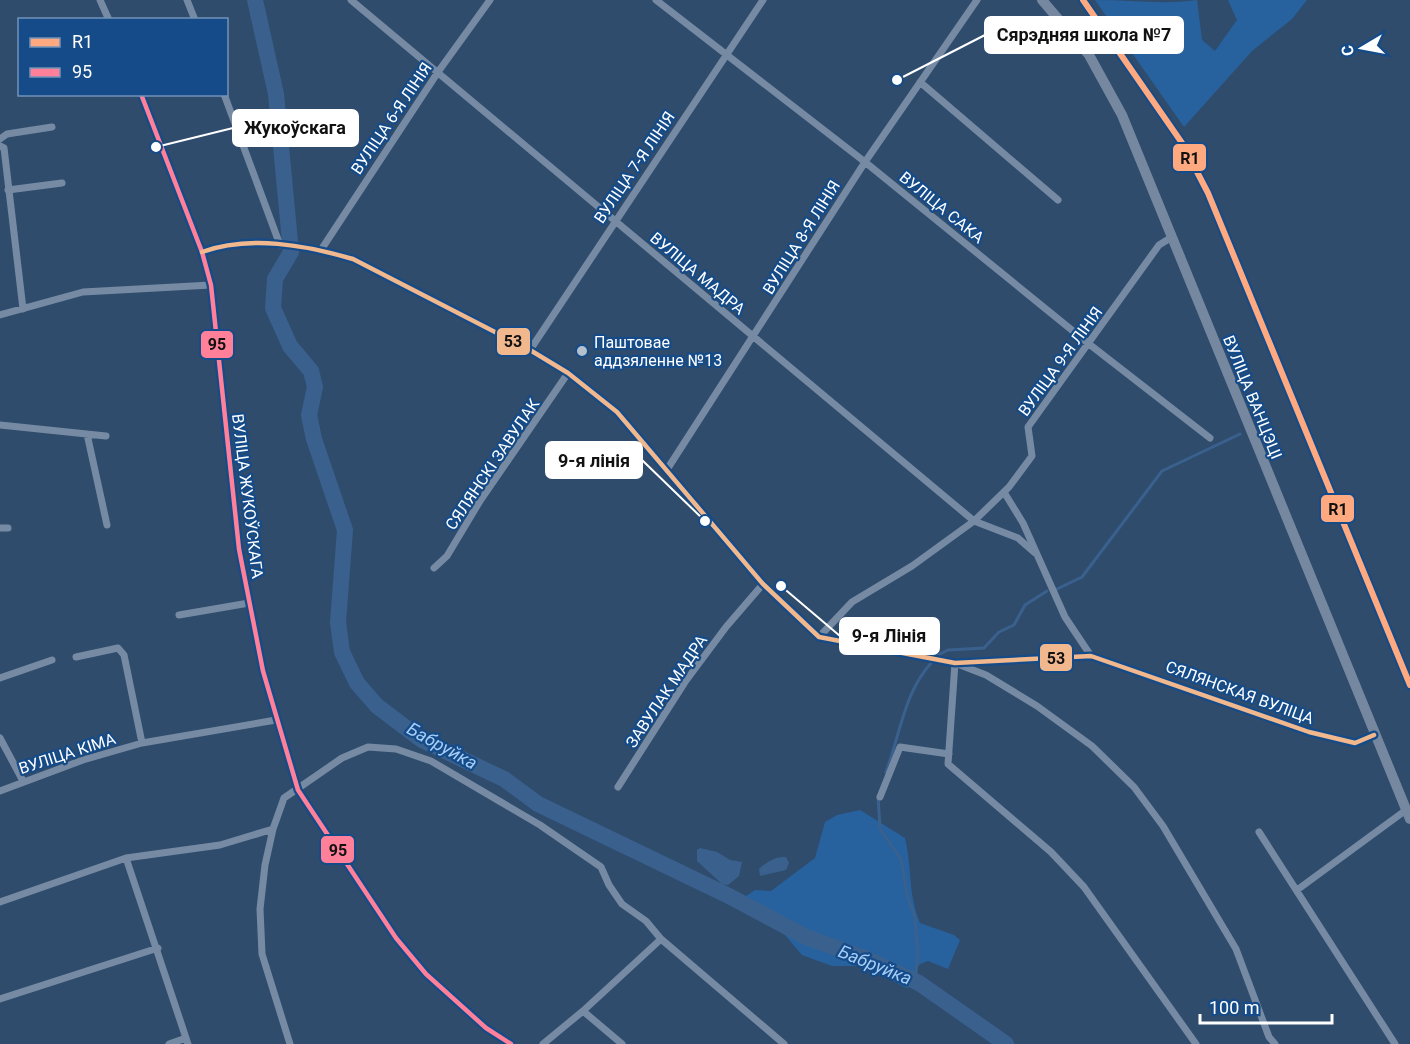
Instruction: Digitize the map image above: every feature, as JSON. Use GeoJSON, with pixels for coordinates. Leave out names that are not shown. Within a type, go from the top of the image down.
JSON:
{"type":"FeatureCollection","features":[{"type":"Feature","properties":{"kind":"main road","name":"ВУЛІЦА ВАНЦЭЦІ"},"geometry":{"type":"LineString","coordinates":[[1042,0],[1089,55],[1122,115],[1408,815]]}},
{"type":"Feature","properties":{"kind":"street"},"geometry":{"type":"LineString","coordinates":[[100,0],[108,18]]}},
{"type":"Feature","properties":{"kind":"street"},"geometry":{"type":"LineString","coordinates":[[187,0],[194,18]]}},
{"type":"Feature","properties":{"kind":"street","name":"ВУЛІЦА МАДРА"},"geometry":{"type":"LineString","coordinates":[[351,0],[974,521],[1018,538],[1035,553]]}},
{"type":"Feature","properties":{"kind":"street","name":"ВУЛІЦА САКА"},"geometry":{"type":"LineString","coordinates":[[656,0],[865,162],[1089,344],[1210,438]]}},
{"type":"Feature","properties":{"kind":"street","name":"ВУЛІЦА 7-Я ЛІНІЯ"},"geometry":{"type":"LineString","coordinates":[[530,350],[615,219],[763,0]]}},
{"type":"Feature","properties":{"kind":"street","name":"ВУЛІЦА 8-Я ЛІНІЯ"},"geometry":{"type":"LineString","coordinates":[[668,468],[865,162],[977,0]]}},
{"type":"Feature","properties":{"kind":"street","name":"ВУЛІЦА 6-Я ЛІНІЯ"},"geometry":{"type":"LineString","coordinates":[[321,250],[487,1]]}},
{"type":"Feature","properties":{"kind":"street"},"geometry":{"type":"LineString","coordinates":[[920,82],[1058,200]]}},
{"type":"Feature","properties":{"kind":"street","name":"ВУЛІЦА ЖУКОЎСКАГА"},"geometry":{"type":"LineString","coordinates":[[142,96],[202,252],[212,285],[218,325],[227,454],[239,549],[276,720],[298,790],[396,938],[426,974],[486,1028],[511,1044]]}},
{"type":"Feature","properties":{"kind":"street"},"geometry":{"type":"LineString","coordinates":[[225,96],[280,245]]}},
{"type":"Feature","properties":{"kind":"street"},"geometry":{"type":"LineString","coordinates":[[0,139],[7,134],[52,127]]}},
{"type":"Feature","properties":{"kind":"street"},"geometry":{"type":"LineString","coordinates":[[0,146],[4,148],[23,309]]}},
{"type":"Feature","properties":{"kind":"street"},"geometry":{"type":"LineString","coordinates":[[8,190],[62,183]]}},
{"type":"Feature","properties":{"kind":"street","name":"ВУЛІЦА 9-Я ЛІНІЯ"},"geometry":{"type":"LineString","coordinates":[[819,636],[852,602],[912,566],[974,521],[1004,492],[1032,456],[1028,427],[1159,245],[1172,237]]}},
{"type":"Feature","properties":{"kind":"street"},"geometry":{"type":"LineString","coordinates":[[202,252],[226,244],[280,245],[321,250],[353,259],[530,350],[568,373],[617,412],[668,468],[763,584],[819,636]]}},
{"type":"Feature","properties":{"kind":"street"},"geometry":{"type":"LineString","coordinates":[[0,315],[83,292],[212,285]]}},
{"type":"Feature","properties":{"kind":"street","name":"СЯЛЯНСКІ ЗАВУЛАК"},"geometry":{"type":"LineString","coordinates":[[434,568],[447,556],[480,501],[568,373]]}},
{"type":"Feature","properties":{"kind":"street"},"geometry":{"type":"LineString","coordinates":[[0,425],[106,436]]}},
{"type":"Feature","properties":{"kind":"street"},"geometry":{"type":"LineString","coordinates":[[87,434],[107,525]]}},
{"type":"Feature","properties":{"kind":"street","name":"ВУЛІЦА МАДРА"},"geometry":{"type":"LineString","coordinates":[[1004,492],[1023,523],[1065,617],[1091,656]]}},
{"type":"Feature","properties":{"kind":"street"},"geometry":{"type":"LineString","coordinates":[[0,528],[8,528]]}},
{"type":"Feature","properties":{"kind":"street","name":"ЗАВУЛАК МАДРА"},"geometry":{"type":"LineString","coordinates":[[618,787],[685,682],[726,627],[763,584]]}},
{"type":"Feature","properties":{"kind":"street"},"geometry":{"type":"LineString","coordinates":[[179,615],[249,603]]}},
{"type":"Feature","properties":{"kind":"street","name":"СЯЛЯНСКАЯ ВУЛІЦА"},"geometry":{"type":"LineString","coordinates":[[819,636],[956,663],[1091,656],[1309,732],[1354,743],[1374,735]]}},
{"type":"Feature","properties":{"kind":"street"},"geometry":{"type":"LineString","coordinates":[[76,657],[118,648],[124,655],[142,743]]}},
{"type":"Feature","properties":{"kind":"street"},"geometry":{"type":"LineString","coordinates":[[0,678],[52,660]]}},
{"type":"Feature","properties":{"kind":"street"},"geometry":{"type":"LineString","coordinates":[[1196,1044],[1084,886],[1051,852],[948,764],[956,663],[986,675],[1038,706],[1092,746],[1134,787],[1163,826],[1236,949],[1269,1037],[1275,1044]]}},
{"type":"Feature","properties":{"kind":"street","name":"ВУЛІЦА КІМА"},"geometry":{"type":"LineString","coordinates":[[0,790],[83,760],[142,743],[276,720]]}},
{"type":"Feature","properties":{"kind":"street"},"geometry":{"type":"LineString","coordinates":[[0,738],[23,781]]}},
{"type":"Feature","properties":{"kind":"street"},"geometry":{"type":"LineString","coordinates":[[290,1044],[262,954],[261,909],[265,865],[273,829],[284,798],[342,758],[368,747],[396,749],[431,761],[531,820],[601,867],[609,885],[622,904],[646,921],[661,939],[784,1044]]}},
{"type":"Feature","properties":{"kind":"street"},"geometry":{"type":"LineString","coordinates":[[880,797],[900,747],[949,754]]}},
{"type":"Feature","properties":{"kind":"street"},"geometry":{"type":"LineString","coordinates":[[1297,890],[1408,815]]}},
{"type":"Feature","properties":{"kind":"street"},"geometry":{"type":"LineString","coordinates":[[0,902],[126,858],[220,845],[273,829]]}},
{"type":"Feature","properties":{"kind":"street"},"geometry":{"type":"LineString","coordinates":[[1259,832],[1395,1044]]}},
{"type":"Feature","properties":{"kind":"street"},"geometry":{"type":"LineString","coordinates":[[126,858],[158,948],[187,1041],[169,1044]]}},
{"type":"Feature","properties":{"kind":"street"},"geometry":{"type":"LineString","coordinates":[[543,1044],[583,1011],[661,939]]}},
{"type":"Feature","properties":{"kind":"street"},"geometry":{"type":"LineString","coordinates":[[0,999],[158,948]]}},
{"type":"Feature","properties":{"kind":"street"},"geometry":{"type":"LineString","coordinates":[[583,1011],[622,1044]]}},
{"type":"Feature","properties":{"kind":"shaded area"},"geometry":{"type":"Polygon","coordinates":[[[1095,0],[1159,2],[1197,0],[1202,40],[1215,51],[1237,20],[1228,0],[1307,0],[1292,19],[1252,51],[1184,127],[1095,0]]]}},
{"type":"Feature","properties":{"kind":"shaded area"},"geometry":{"type":"Polygon","coordinates":[[[860,810],[905,838],[912,891],[920,923],[954,935],[960,940],[948,969],[928,961],[920,964],[917,969],[919,983],[907,988],[862,966],[832,966],[802,955],[784,934],[744,911],[746,896],[755,890],[771,891],[815,858],[825,822],[837,815],[860,810]]]}},
{"type":"Feature","properties":{"kind":"shaded area"},"geometry":{"type":"Polygon","coordinates":[[[700,848],[717,852],[730,860],[742,862],[739,876],[728,885],[722,884],[697,861],[697,850],[700,848]]]}},
{"type":"Feature","properties":{"kind":"shaded area"},"geometry":{"type":"Polygon","coordinates":[[[786,857],[789,863],[786,870],[760,876],[759,869],[765,864],[786,857]]]}},
{"type":"Feature","properties":{"kind":"waterway","name":"Бабруйка"},"geometry":{"type":"LineString","coordinates":[[255,0],[276,94],[291,252],[275,279],[273,308],[290,346],[311,371],[315,387],[309,415],[314,439],[345,530],[338,622],[342,652],[357,683],[377,706],[422,740],[504,779],[538,804],[729,896],[806,937],[867,959],[919,983],[1006,1044]]}},
{"type":"Feature","properties":{"kind":"waterway"},"geometry":{"type":"LineString","coordinates":[[1055,590],[1082,577],[1162,471],[1240,434]]}},
{"type":"Feature","properties":{"kind":"waterway"},"geometry":{"type":"LineString","coordinates":[[938,655],[948,650],[984,648],[999,632],[1014,625],[1025,605],[1047,591]]}},
{"type":"Feature","properties":{"kind":"waterway"},"geometry":{"type":"LineString","coordinates":[[886,772],[909,700],[932,662]]}},
{"type":"Feature","properties":{"kind":"waterway"},"geometry":{"type":"LineString","coordinates":[[878,796],[880,829],[901,859],[907,895],[915,918],[918,953],[915,981]]}},
{"type":"Feature","properties":{"kind":"transit line","name":"R1"},"geometry":{"type":"LineString","coordinates":[[1083,0],[1182,143],[1208,193],[1410,685]]}},
{"type":"Feature","properties":{"kind":"transit line","name":"95"},"geometry":{"type":"LineString","coordinates":[[142,96],[202,252],[211,285],[239,549],[263,671],[298,790],[396,938],[426,974],[486,1028],[511,1044]]}},
{"type":"Feature","properties":{"kind":"transit line","name":"53"},"geometry":{"type":"LineString","coordinates":[[202,252],[220,247],[258,243],[297,246],[353,259],[530,350],[568,373],[617,412],[763,584],[819,637],[955,663],[1091,656],[1309,732],[1355,743],[1374,735]]}},
{"type":"Feature","properties":{"kind":"place","name":"Сярэдняя школа №7"},"geometry":{"type":"Point","coordinates":[897,80]}},
{"type":"Feature","properties":{"kind":"place","name":"Жукоўскага"},"geometry":{"type":"Point","coordinates":[156,147]}},
{"type":"Feature","properties":{"kind":"place","name":"Паштовае аддзяленне №13"},"geometry":{"type":"Point","coordinates":[582,351]}},
{"type":"Feature","properties":{"kind":"place","name":"9-я лінія"},"geometry":{"type":"Point","coordinates":[705,521]}},
{"type":"Feature","properties":{"kind":"place","name":"9-я Лінія"},"geometry":{"type":"Point","coordinates":[781,586]}}]}
